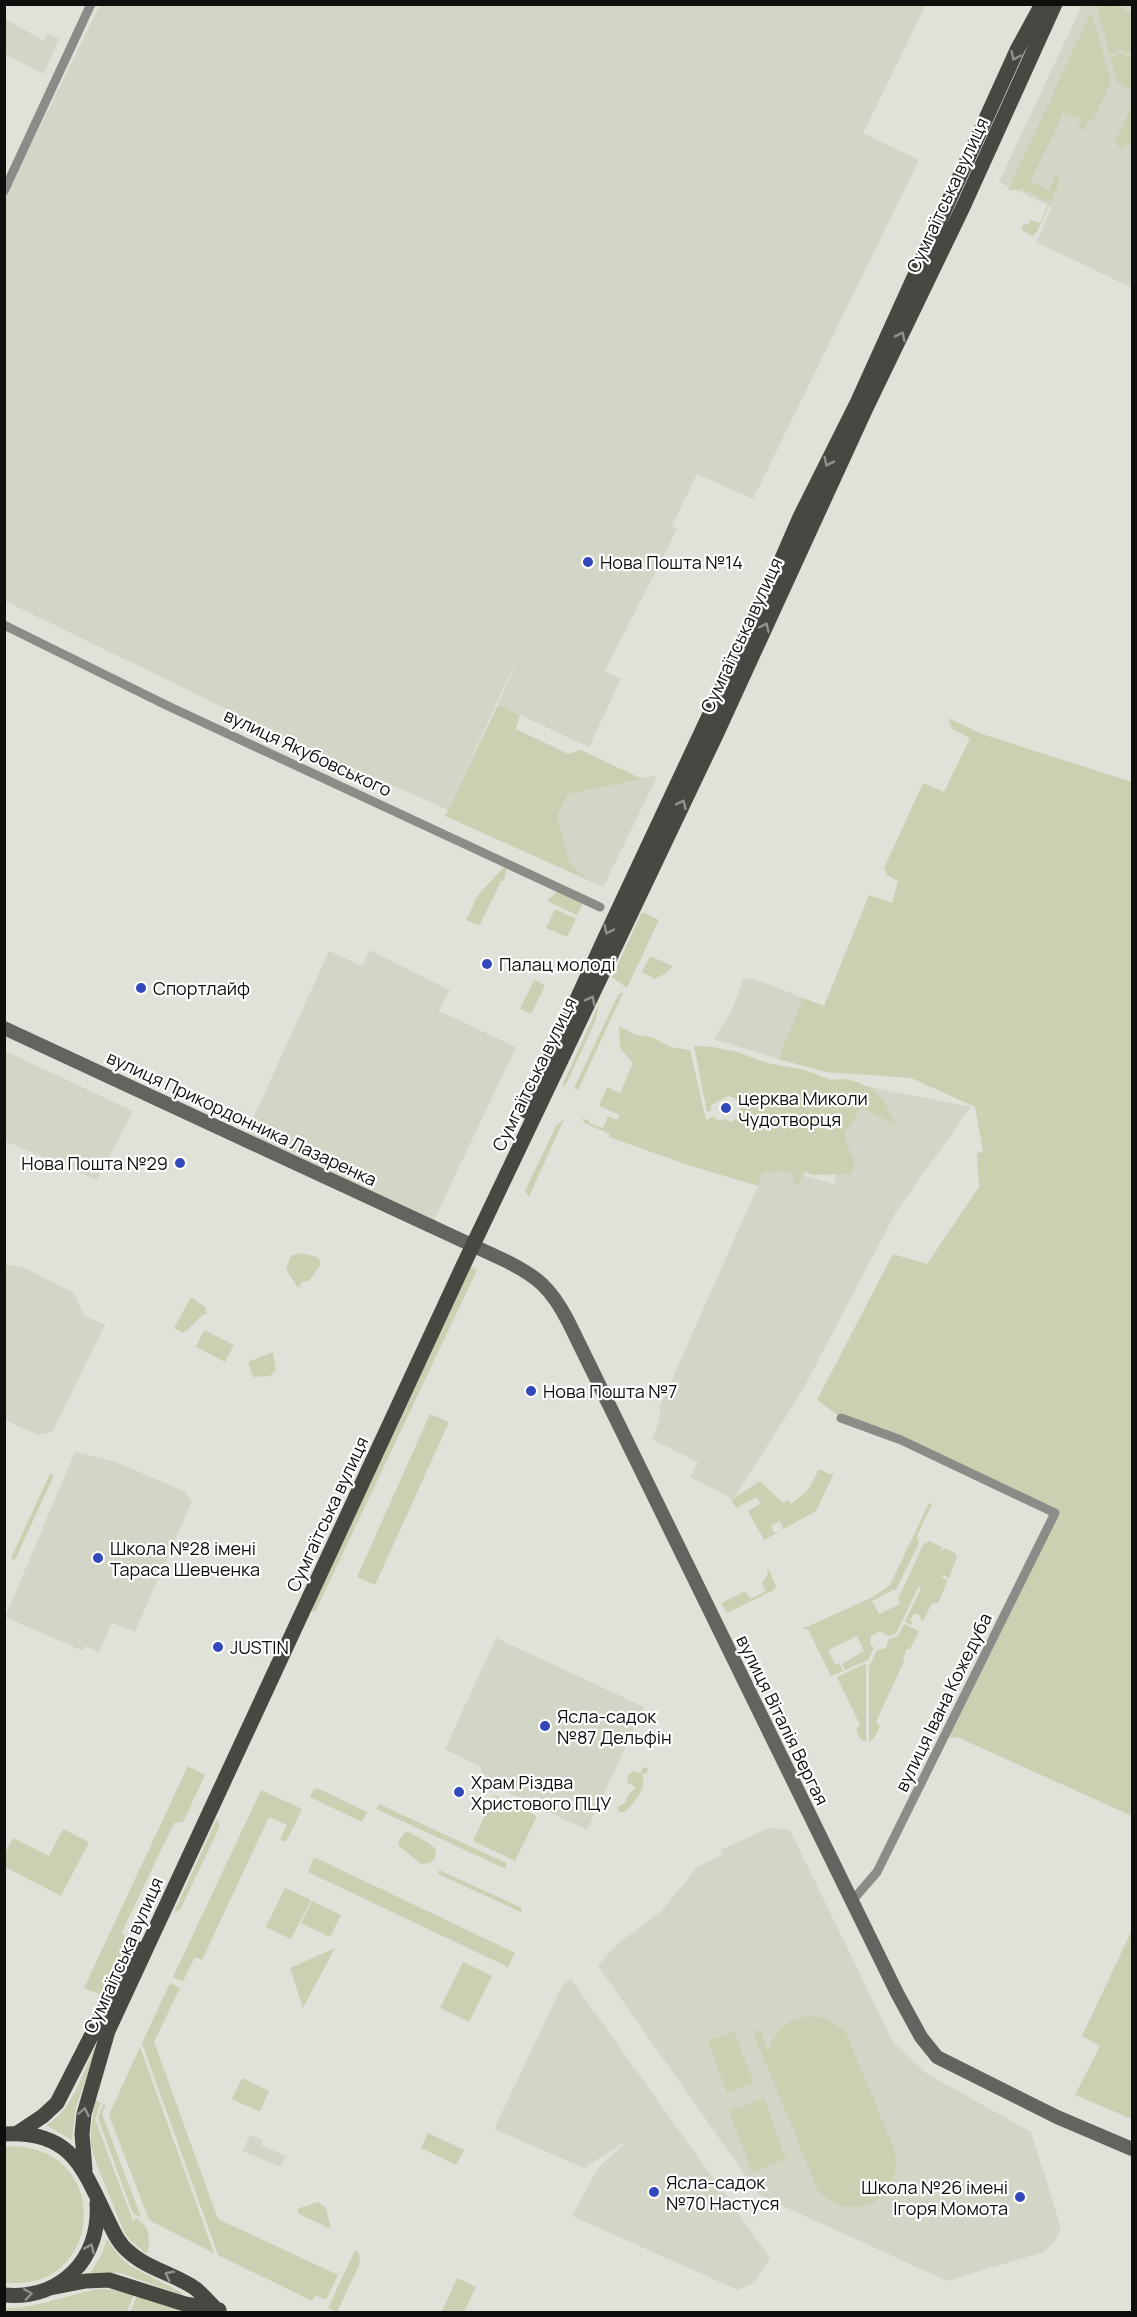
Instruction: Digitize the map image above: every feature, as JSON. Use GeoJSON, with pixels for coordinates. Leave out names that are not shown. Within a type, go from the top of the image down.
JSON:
{"type":"FeatureCollection","features":[{"type":"Feature","properties":{"kind":"main road","name":"Сумгаїтська вулиця"},"geometry":{"type":"LineString","coordinates":[[847,437],[1017,50],[1042,4]]}},
{"type":"Feature","properties":{"kind":"main road","name":"Сумгаїтська вулиця"},"geometry":{"type":"LineString","coordinates":[[85,2170],[82,2134],[84,2114],[105,2039],[766,596],[800,517],[847,437],[963,207],[1055,4]]}},
{"type":"Feature","properties":{"kind":"main road","name":"Сумгаїтська вулиця"},"geometry":{"type":"LineString","coordinates":[[10,2134],[43,2116],[57,2103],[98,2025],[469,1243]]}},
{"type":"Feature","properties":{"kind":"main road"},"geometry":{"type":"LineString","coordinates":[[10,2134],[39,2137],[69,2153],[85,2170],[117,2238],[126,2250],[140,2260],[196,2289],[220,2311]]}},
{"type":"Feature","properties":{"kind":"main road"},"geometry":{"type":"LineString","coordinates":[[4,2295],[28,2295],[50,2288],[61,2283],[78,2268],[90,2248],[97,2226],[97,2203],[94,2191]]}},
{"type":"Feature","properties":{"kind":"main road"},"geometry":{"type":"LineString","coordinates":[[50,2288],[109,2280],[185,2304],[220,2311]]}},
{"type":"Feature","properties":{"kind":"street"},"geometry":{"type":"LineString","coordinates":[[4,191],[91,4]]}},
{"type":"Feature","properties":{"kind":"street","name":"вулиця Якубовського"},"geometry":{"type":"LineString","coordinates":[[4,625],[168,706],[600,906]]}},
{"type":"Feature","properties":{"kind":"street","name":"вулиця Прикордонника Лазаренка"},"geometry":{"type":"LineString","coordinates":[[4,1028],[469,1243]]}},
{"type":"Feature","properties":{"kind":"street","name":"вулиця Віталія Вергая"},"geometry":{"type":"LineString","coordinates":[[469,1243],[534,1276],[556,1299],[852,1901],[914,2025],[927,2045],[937,2057],[1057,2117],[1132,2149]]}},
{"type":"Feature","properties":{"kind":"street","name":"вулиця Івана Кожедуба"},"geometry":{"type":"LineString","coordinates":[[841,1418],[901,1440],[1055,1513],[877,1872],[852,1901]]}},
{"type":"Feature","properties":{"kind":"shaded area"},"geometry":{"type":"Polygon","coordinates":[[[1131,4],[1132,288],[1036,242],[1052,207],[999,182],[1082,5],[1131,4]]]}},
{"type":"Feature","properties":{"kind":"shaded area"},"geometry":{"type":"Polygon","coordinates":[[[100,5],[926,5],[863,133],[919,160],[753,499],[697,474],[672,526],[677,529],[605,671],[621,679],[589,747],[498,705],[522,647],[448,810],[269,731],[5,601],[4,200],[100,5]]]}},
{"type":"Feature","properties":{"kind":"shaded area"},"geometry":{"type":"Polygon","coordinates":[[[4,18],[44,41],[48,33],[59,39],[44,74],[5,54],[4,18]]]}},
{"type":"Feature","properties":{"kind":"shaded area"},"geometry":{"type":"Polygon","coordinates":[[[658,775],[603,887],[592,882],[570,864],[557,815],[568,794],[658,775]]]}},
{"type":"Feature","properties":{"kind":"shaded area"},"geometry":{"type":"Polygon","coordinates":[[[370,950],[450,990],[439,1011],[516,1047],[434,1220],[246,1134],[329,951],[362,966],[370,950]]]}},
{"type":"Feature","properties":{"kind":"shaded area"},"geometry":{"type":"Polygon","coordinates":[[[743,978],[755,979],[803,998],[778,1059],[714,1039],[733,1008],[743,978]]]}},
{"type":"Feature","properties":{"kind":"shaded area"},"geometry":{"type":"Polygon","coordinates":[[[5,1051],[133,1111],[97,1180],[5,1141],[5,1051]]]}},
{"type":"Feature","properties":{"kind":"shaded area"},"geometry":{"type":"Polygon","coordinates":[[[859,1085],[971,1107],[896,1212],[801,1393],[733,1499],[690,1477],[698,1462],[652,1439],[660,1419],[660,1406],[758,1186],[765,1165],[834,1184],[859,1085]]]}},
{"type":"Feature","properties":{"kind":"shaded area"},"geometry":{"type":"Polygon","coordinates":[[[5,1264],[25,1268],[74,1293],[84,1315],[105,1325],[52,1432],[38,1435],[5,1420],[5,1264]]]}},
{"type":"Feature","properties":{"kind":"shaded area","name":"Школа №28 імені Тараса Шевченка"},"geometry":{"type":"Polygon","coordinates":[[[75,1452],[113,1461],[184,1491],[192,1501],[135,1632],[112,1623],[99,1652],[85,1646],[83,1651],[5,1617],[75,1452]]]}},
{"type":"Feature","properties":{"kind":"shaded area","name":"Ясла-садок №87 Дельфін"},"geometry":{"type":"Polygon","coordinates":[[[496,1638],[644,1707],[587,1830],[498,1788],[497,1790],[485,1785],[480,1767],[445,1749],[496,1638]]]}},
{"type":"Feature","properties":{"kind":"shaded area"},"geometry":{"type":"Polygon","coordinates":[[[769,1828],[790,1830],[893,2042],[926,2073],[1031,2132],[1061,2228],[1054,2243],[1043,2252],[947,2281],[759,2195],[598,1966],[616,1945],[661,1912],[697,1867],[722,1855],[721,1850],[769,1828]]]}},
{"type":"Feature","properties":{"kind":"shaded area"},"geometry":{"type":"Polygon","coordinates":[[[571,1979],[770,2258],[755,2282],[738,2290],[572,2216],[597,2169],[628,2140],[584,2168],[494,2129],[562,1986],[571,1979]]]}},
{"type":"Feature","properties":{"kind":"shaded area"},"geometry":{"type":"Polygon","coordinates":[[[250,2135],[263,2140],[261,2145],[286,2156],[281,2167],[243,2151],[250,2135]]]}},
{"type":"Feature","properties":{"kind":"green space"},"geometry":{"type":"Polygon","coordinates":[[[1096,5],[1114,5],[1132,13],[1132,54],[1120,50],[1110,54],[1096,5]]]}},
{"type":"Feature","properties":{"kind":"green space"},"geometry":{"type":"Polygon","coordinates":[[[1091,12],[1111,81],[1093,121],[1089,120],[1084,131],[1078,128],[1081,119],[1064,112],[1030,181],[1049,191],[1056,175],[1060,181],[1037,232],[1033,236],[1021,230],[1024,224],[1028,225],[1031,220],[1040,223],[1049,202],[1020,188],[1008,190],[1091,12]]]}},
{"type":"Feature","properties":{"kind":"green space"},"geometry":{"type":"Polygon","coordinates":[[[1121,53],[1132,58],[1132,90],[1118,83],[1110,58],[1121,53]]]}},
{"type":"Feature","properties":{"kind":"green space"},"geometry":{"type":"Polygon","coordinates":[[[1132,105],[1132,142],[1119,148],[1114,143],[1132,105]]]}},
{"type":"Feature","properties":{"kind":"green space"},"geometry":{"type":"Polygon","coordinates":[[[498,705],[520,715],[516,729],[568,754],[581,750],[642,779],[568,794],[557,815],[570,864],[592,882],[445,816],[498,705]]]}},
{"type":"Feature","properties":{"kind":"green space"},"geometry":{"type":"Polygon","coordinates":[[[948,718],[982,734],[1132,782],[1132,1816],[957,1737],[944,1738],[1055,1513],[839,1416],[817,1400],[893,1254],[927,1264],[979,1187],[977,1153],[983,1152],[975,1107],[911,1078],[826,1072],[778,1059],[803,998],[824,1006],[869,895],[892,903],[898,881],[887,875],[884,868],[923,783],[944,792],[970,738],[952,729],[948,718]]]}},
{"type":"Feature","properties":{"kind":"green space"},"geometry":{"type":"Polygon","coordinates":[[[504,867],[507,868],[504,881],[501,881],[481,923],[478,925],[466,920],[478,895],[504,867]]]}},
{"type":"Feature","properties":{"kind":"green space"},"geometry":{"type":"Polygon","coordinates":[[[558,891],[583,904],[577,915],[547,901],[558,891]]]}},
{"type":"Feature","properties":{"kind":"green space"},"geometry":{"type":"Polygon","coordinates":[[[555,909],[576,919],[567,937],[546,928],[555,909]]]}},
{"type":"Feature","properties":{"kind":"green space"},"geometry":{"type":"Polygon","coordinates":[[[642,912],[659,920],[627,988],[612,977],[642,912]]]}},
{"type":"Feature","properties":{"kind":"green space"},"geometry":{"type":"Polygon","coordinates":[[[650,956],[673,966],[655,979],[642,972],[650,956]]]}},
{"type":"Feature","properties":{"kind":"green space"},"geometry":{"type":"Polygon","coordinates":[[[534,980],[545,985],[531,1014],[520,1009],[534,980]]]}},
{"type":"Feature","properties":{"kind":"green space"},"geometry":{"type":"Polygon","coordinates":[[[619,993],[623,993],[578,1090],[574,1088],[619,993]]]}},
{"type":"Feature","properties":{"kind":"green space"},"geometry":{"type":"Polygon","coordinates":[[[600,1002],[595,1022],[567,1082],[562,1086],[600,1002]]]}},
{"type":"Feature","properties":{"kind":"green space"},"geometry":{"type":"Polygon","coordinates":[[[619,1026],[636,1035],[651,1037],[671,1047],[690,1050],[706,1120],[714,1116],[717,1121],[726,1119],[731,1122],[740,1116],[740,1109],[737,1101],[728,1096],[711,1105],[711,1110],[707,1112],[694,1046],[737,1052],[767,1063],[805,1070],[831,1080],[844,1079],[857,1082],[872,1089],[884,1101],[896,1125],[894,1127],[894,1123],[860,1108],[845,1137],[855,1159],[851,1174],[813,1175],[805,1172],[799,1185],[793,1182],[794,1174],[775,1170],[773,1174],[763,1172],[758,1186],[688,1165],[609,1137],[610,1134],[584,1123],[582,1118],[603,1128],[608,1116],[617,1120],[620,1115],[599,1106],[607,1087],[620,1093],[633,1063],[620,1048],[619,1026]]]}},
{"type":"Feature","properties":{"kind":"green space"},"geometry":{"type":"Polygon","coordinates":[[[564,1119],[529,1197],[525,1191],[556,1126],[564,1119]]]}},
{"type":"Feature","properties":{"kind":"green space"},"geometry":{"type":"Polygon","coordinates":[[[299,1253],[318,1257],[321,1264],[309,1281],[302,1282],[298,1288],[286,1269],[291,1256],[299,1253]]]}},
{"type":"Feature","properties":{"kind":"green space"},"geometry":{"type":"Polygon","coordinates":[[[469,1266],[477,1270],[315,1612],[308,1609],[469,1266]]]}},
{"type":"Feature","properties":{"kind":"green space"},"geometry":{"type":"Polygon","coordinates":[[[191,1297],[205,1307],[207,1313],[183,1333],[174,1328],[191,1297]]]}},
{"type":"Feature","properties":{"kind":"green space"},"geometry":{"type":"Polygon","coordinates":[[[204,1330],[234,1345],[225,1362],[196,1347],[204,1330]]]}},
{"type":"Feature","properties":{"kind":"green space"},"geometry":{"type":"Polygon","coordinates":[[[273,1352],[276,1370],[270,1376],[253,1377],[248,1362],[273,1352]]]}},
{"type":"Feature","properties":{"kind":"green space"},"geometry":{"type":"Polygon","coordinates":[[[430,1414],[449,1422],[375,1585],[357,1577],[430,1414]]]}},
{"type":"Feature","properties":{"kind":"green space"},"geometry":{"type":"Polygon","coordinates":[[[819,1469],[830,1474],[834,1473],[816,1511],[780,1531],[783,1528],[780,1521],[771,1526],[774,1533],[779,1532],[764,1540],[748,1511],[760,1504],[757,1497],[736,1508],[731,1500],[760,1481],[783,1503],[788,1500],[791,1504],[809,1489],[819,1469]]]}},
{"type":"Feature","properties":{"kind":"green space"},"geometry":{"type":"Polygon","coordinates":[[[50,1474],[54,1475],[15,1560],[11,1558],[50,1474]]]}},
{"type":"Feature","properties":{"kind":"green space"},"geometry":{"type":"Polygon","coordinates":[[[929,1503],[932,1504],[917,1536],[919,1543],[896,1590],[872,1601],[879,1614],[900,1604],[898,1599],[923,1545],[929,1541],[942,1547],[940,1554],[944,1548],[955,1553],[957,1557],[949,1578],[943,1575],[942,1577],[948,1580],[938,1603],[932,1603],[923,1621],[920,1619],[921,1616],[914,1613],[910,1620],[913,1622],[911,1625],[905,1622],[921,1588],[918,1587],[896,1634],[888,1636],[880,1631],[871,1636],[870,1644],[874,1648],[868,1660],[845,1670],[842,1664],[864,1651],[857,1636],[828,1650],[835,1665],[839,1663],[843,1671],[831,1676],[808,1629],[802,1629],[873,1597],[890,1585],[929,1503]]]}},
{"type":"Feature","properties":{"kind":"green space"},"geometry":{"type":"Polygon","coordinates":[[[768,1568],[776,1586],[774,1590],[727,1613],[721,1603],[746,1591],[750,1599],[766,1591],[762,1583],[767,1576],[768,1568]]]}},
{"type":"Feature","properties":{"kind":"green space"},"geometry":{"type":"Polygon","coordinates":[[[904,1624],[919,1631],[910,1649],[907,1649],[903,1658],[905,1659],[876,1722],[880,1727],[869,1742],[869,1667],[877,1650],[886,1648],[889,1639],[898,1636],[904,1624]]]}},
{"type":"Feature","properties":{"kind":"green space"},"geometry":{"type":"Polygon","coordinates":[[[867,1663],[866,1742],[860,1738],[856,1729],[860,1725],[837,1677],[867,1663]]]}},
{"type":"Feature","properties":{"kind":"green space"},"geometry":{"type":"Polygon","coordinates":[[[188,1766],[205,1775],[183,1822],[174,1823],[122,1932],[128,1941],[104,1989],[99,1994],[84,1988],[188,1766]]]}},
{"type":"Feature","properties":{"kind":"green space"},"geometry":{"type":"Polygon","coordinates":[[[643,1767],[649,1769],[642,1774],[643,1784],[639,1795],[625,1812],[619,1812],[617,1807],[625,1803],[628,1795],[636,1788],[627,1782],[628,1775],[633,1771],[641,1773],[643,1767]]]}},
{"type":"Feature","properties":{"kind":"green space"},"geometry":{"type":"Polygon","coordinates":[[[317,1788],[367,1812],[362,1822],[310,1797],[313,1790],[317,1788]]]}},
{"type":"Feature","properties":{"kind":"green space"},"geometry":{"type":"Polygon","coordinates":[[[261,1790],[302,1809],[286,1842],[280,1839],[287,1825],[269,1817],[202,1960],[195,1957],[183,1981],[173,1977],[261,1790]]]}},
{"type":"Feature","properties":{"kind":"green space"},"geometry":{"type":"Polygon","coordinates":[[[494,1795],[537,1816],[515,1861],[473,1841],[494,1795]]]}},
{"type":"Feature","properties":{"kind":"green space"},"geometry":{"type":"Polygon","coordinates":[[[379,1804],[506,1863],[506,1869],[376,1809],[379,1804]]]}},
{"type":"Feature","properties":{"kind":"green space"},"geometry":{"type":"Polygon","coordinates":[[[217,1819],[220,1826],[180,1910],[174,1912],[217,1819]]]}},
{"type":"Feature","properties":{"kind":"green space"},"geometry":{"type":"Polygon","coordinates":[[[63,1829],[89,1842],[61,1896],[5,1867],[5,1853],[13,1838],[49,1856],[63,1829]]]}},
{"type":"Feature","properties":{"kind":"green space"},"geometry":{"type":"Polygon","coordinates":[[[406,1831],[436,1850],[435,1858],[430,1863],[421,1864],[399,1846],[398,1842],[406,1831]]]}},
{"type":"Feature","properties":{"kind":"green space"},"geometry":{"type":"Polygon","coordinates":[[[314,1857],[515,1953],[508,1967],[308,1872],[314,1857]]]}},
{"type":"Feature","properties":{"kind":"green space"},"geometry":{"type":"Polygon","coordinates":[[[439,1870],[522,1908],[521,1912],[438,1874],[439,1870]]]}},
{"type":"Feature","properties":{"kind":"green space"},"geometry":{"type":"Polygon","coordinates":[[[285,1888],[311,1900],[291,1939],[266,1927],[285,1888]]]}},
{"type":"Feature","properties":{"kind":"green space"},"geometry":{"type":"Polygon","coordinates":[[[312,1901],[341,1915],[330,1937],[301,1923],[312,1901]]]}},
{"type":"Feature","properties":{"kind":"green space"},"geometry":{"type":"Polygon","coordinates":[[[1132,1930],[1132,2119],[1075,2095],[1100,2046],[1082,2036],[1132,1930]]]}},
{"type":"Feature","properties":{"kind":"green space"},"geometry":{"type":"Polygon","coordinates":[[[335,1948],[303,2008],[290,1968],[335,1948]]]}},
{"type":"Feature","properties":{"kind":"green space"},"geometry":{"type":"Polygon","coordinates":[[[463,1962],[492,1976],[469,2022],[440,2008],[463,1962]]]}},
{"type":"Feature","properties":{"kind":"green space"},"geometry":{"type":"Polygon","coordinates":[[[170,1983],[180,1988],[154,2042],[218,2219],[338,2275],[326,2300],[315,2295],[312,2301],[218,2255],[142,2043],[170,1983]]]}},
{"type":"Feature","properties":{"kind":"green space"},"geometry":{"type":"Polygon","coordinates":[[[803,2017],[826,2019],[846,2033],[895,2151],[896,2168],[892,2183],[884,2194],[860,2207],[846,2206],[831,2201],[818,2191],[753,2032],[759,2029],[768,2051],[773,2039],[781,2029],[790,2022],[803,2017]]]}},
{"type":"Feature","properties":{"kind":"green space"},"geometry":{"type":"Polygon","coordinates":[[[734,2031],[754,2083],[727,2093],[708,2041],[734,2031]]]}},
{"type":"Feature","properties":{"kind":"green space"},"geometry":{"type":"Polygon","coordinates":[[[140,2047],[214,2253],[149,2220],[109,2115],[140,2047]]]}},
{"type":"Feature","properties":{"kind":"green space"},"geometry":{"type":"Polygon","coordinates":[[[94,2049],[96,2050],[76,2107],[72,2140],[46,2125],[63,2111],[69,2102],[94,2049]]]}},
{"type":"Feature","properties":{"kind":"green space"},"geometry":{"type":"Polygon","coordinates":[[[242,2078],[269,2091],[260,2112],[232,2099],[242,2078]]]}},
{"type":"Feature","properties":{"kind":"green space"},"geometry":{"type":"Polygon","coordinates":[[[764,2098],[786,2159],[752,2172],[729,2111],[764,2098]]]}},
{"type":"Feature","properties":{"kind":"green space"},"geometry":{"type":"Polygon","coordinates":[[[95,2100],[101,2103],[95,2119],[133,2221],[134,2217],[139,2220],[148,2232],[147,2254],[124,2232],[96,2163],[91,2145],[95,2100]]]}},
{"type":"Feature","properties":{"kind":"green space"},"geometry":{"type":"Polygon","coordinates":[[[103,2104],[106,2105],[102,2114],[141,2217],[133,2214],[98,2118],[103,2104]]]}},
{"type":"Feature","properties":{"kind":"green space"},"geometry":{"type":"Polygon","coordinates":[[[428,2133],[464,2150],[456,2165],[421,2148],[428,2133]]]}},
{"type":"Feature","properties":{"kind":"green space"},"geometry":{"type":"Polygon","coordinates":[[[16,2146],[48,2154],[70,2172],[81,2196],[84,2222],[76,2247],[60,2268],[36,2280],[4,2282],[5,2147],[16,2146]]]}},
{"type":"Feature","properties":{"kind":"green space"},"geometry":{"type":"Polygon","coordinates":[[[318,2202],[326,2208],[331,2229],[299,2214],[297,2209],[318,2202]]]}},
{"type":"Feature","properties":{"kind":"green space"},"geometry":{"type":"Polygon","coordinates":[[[107,2239],[118,2255],[129,2265],[182,2293],[181,2295],[121,2273],[90,2273],[101,2256],[107,2239]]]}},
{"type":"Feature","properties":{"kind":"green space"},"geometry":{"type":"Polygon","coordinates":[[[355,2250],[359,2254],[360,2263],[337,2312],[328,2308],[355,2250]]]}},
{"type":"Feature","properties":{"kind":"green space"},"geometry":{"type":"Polygon","coordinates":[[[457,2278],[476,2287],[464,2312],[442,2311],[457,2278]]]}},
{"type":"Feature","properties":{"kind":"green space"},"geometry":{"type":"Polygon","coordinates":[[[100,2289],[134,2295],[127,2311],[5,2312],[4,2308],[41,2304],[100,2289]]]}},
{"type":"Feature","properties":{"kind":"green space"},"geometry":{"type":"Polygon","coordinates":[[[137,2296],[185,2312],[130,2312],[137,2296]]]}},
{"type":"Feature","properties":{"kind":"place","name":"Нова Пошта №14"},"geometry":{"type":"Point","coordinates":[588,562]}},
{"type":"Feature","properties":{"kind":"place","name":"Палац молоді"},"geometry":{"type":"Point","coordinates":[487,964]}},
{"type":"Feature","properties":{"kind":"place","name":"Спортлайф"},"geometry":{"type":"Point","coordinates":[141,988]}},
{"type":"Feature","properties":{"kind":"place","name":"церква Миколи Чудотворця"},"geometry":{"type":"Point","coordinates":[726,1108]}},
{"type":"Feature","properties":{"kind":"place","name":"Нова Пошта №29"},"geometry":{"type":"Point","coordinates":[180,1163]}},
{"type":"Feature","properties":{"kind":"place","name":"Нова Пошта №7"},"geometry":{"type":"Point","coordinates":[531,1391]}},
{"type":"Feature","properties":{"kind":"place","name":"Школа №28 імені Тараса Шевченка"},"geometry":{"type":"Point","coordinates":[98,1558]}},
{"type":"Feature","properties":{"kind":"place","name":"JUSTIN"},"geometry":{"type":"Point","coordinates":[218,1647]}},
{"type":"Feature","properties":{"kind":"place","name":"Ясла-садок №87 Дельфін"},"geometry":{"type":"Point","coordinates":[545,1726]}},
{"type":"Feature","properties":{"kind":"place","name":"Храм Різдва Христового ПЦУ"},"geometry":{"type":"Point","coordinates":[459,1792]}},
{"type":"Feature","properties":{"kind":"place","name":"Ясла-садок №70 Настуся"},"geometry":{"type":"Point","coordinates":[654,2192]}},
{"type":"Feature","properties":{"kind":"place","name":"Школа №26 імені Ігоря Момота"},"geometry":{"type":"Point","coordinates":[1020,2197]}}]}
